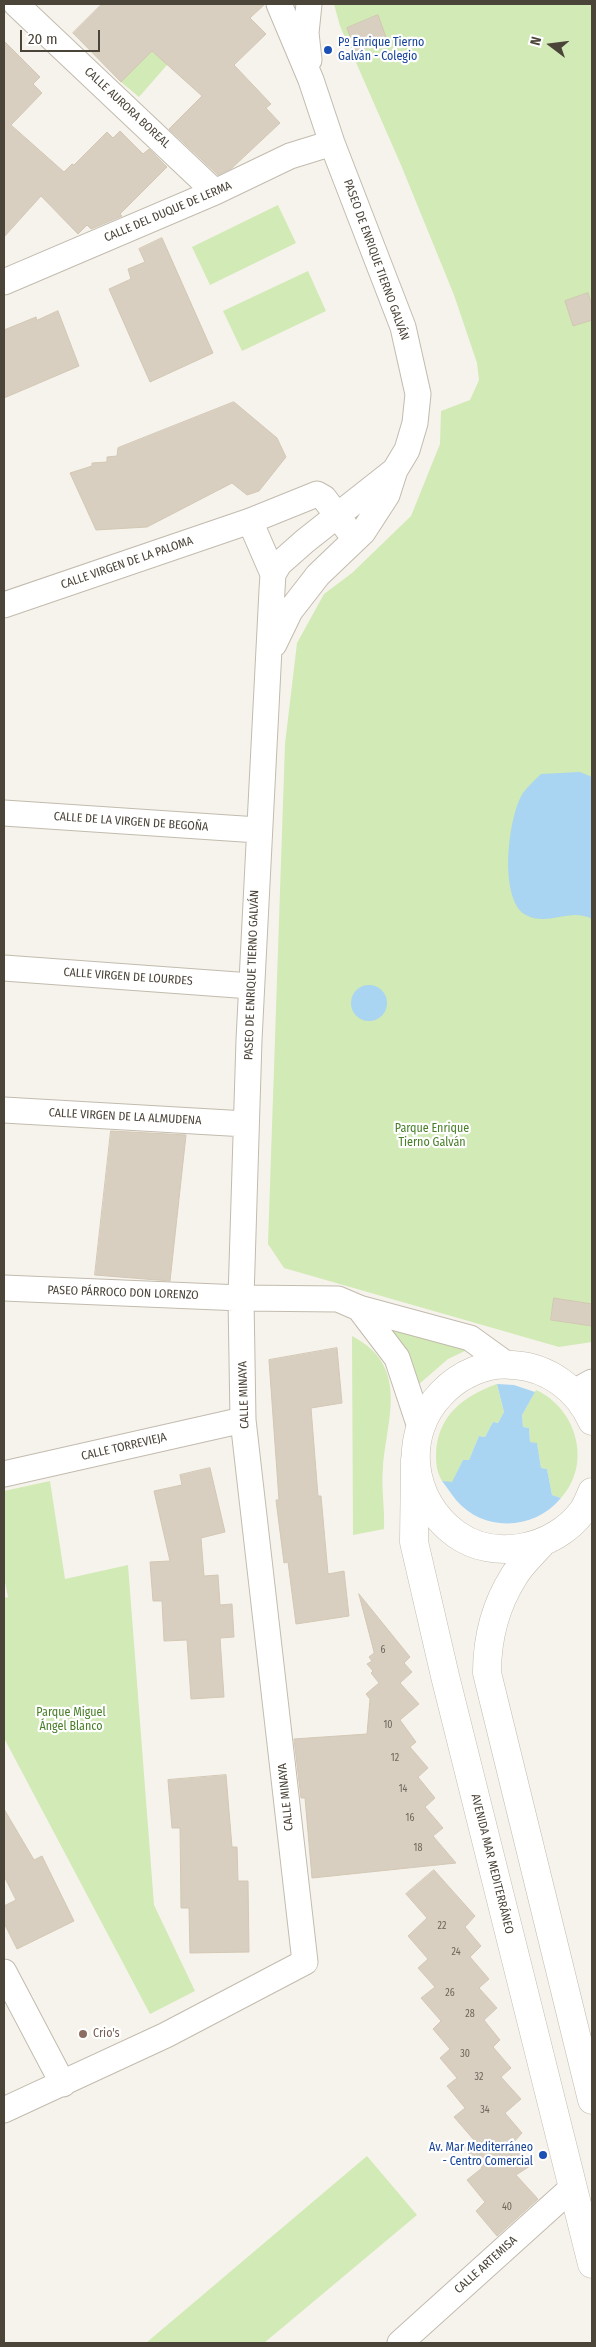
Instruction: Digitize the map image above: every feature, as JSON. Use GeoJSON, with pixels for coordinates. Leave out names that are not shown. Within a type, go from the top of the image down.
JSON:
{"type":"FeatureCollection","features":[{"type":"Feature","properties":{"kind":"street","name":"CALLE AURORA BOREAL"},"geometry":{"type":"LineString","coordinates":[[16,4],[215,192]]}},
{"type":"Feature","properties":{"kind":"street","name":"PASEO DE ENRIQUE TIERNO GALVÁN"},"geometry":{"type":"LineString","coordinates":[[270,653],[290,611],[318,575],[363,532],[388,495],[395,470],[407,450],[415,424],[418,394],[403,327],[332,143],[311,80],[278,4]]}},
{"type":"Feature","properties":{"kind":"street","name":"PASEO DE ENRIQUE TIERNO GALVÁN"},"geometry":{"type":"LineString","coordinates":[[309,4],[306,33],[311,80]]}},
{"type":"Feature","properties":{"kind":"street","name":"CALLE DEL DUQUE DE LERMA"},"geometry":{"type":"LineString","coordinates":[[4,282],[215,192],[290,156],[332,143]]}},
{"type":"Feature","properties":{"kind":"street","name":"PASEO DE ENRIQUE TIERNO GALVÁN"},"geometry":{"type":"LineString","coordinates":[[241,1298],[251,986],[273,574],[279,564],[305,540],[339,516],[395,470]]}},
{"type":"Feature","properties":{"kind":"street","name":"CALLE VIRGEN DE LA PALOMA"},"geometry":{"type":"LineString","coordinates":[[4,605],[250,521],[317,494],[324,498],[339,516],[355,540]]}},
{"type":"Feature","properties":{"kind":"street"},"geometry":{"type":"LineString","coordinates":[[250,521],[273,574]]}},
{"type":"Feature","properties":{"kind":"street","name":"CALLE DE LA VIRGEN DE BEGOÑA"},"geometry":{"type":"LineString","coordinates":[[4,813],[258,830]]}},
{"type":"Feature","properties":{"kind":"street","name":"CALLE VIRGEN DE LOURDES"},"geometry":{"type":"LineString","coordinates":[[4,968],[251,986]]}},
{"type":"Feature","properties":{"kind":"street","name":"CALLE VIRGEN DE LA ALMUDENA"},"geometry":{"type":"LineString","coordinates":[[4,1110],[246,1124]]}},
{"type":"Feature","properties":{"kind":"street","name":"PASEO PÁRROCO DON LORENZO"},"geometry":{"type":"LineString","coordinates":[[4,1288],[241,1298],[338,1299],[359,1308],[470,1338],[506,1364]]}},
{"type":"Feature","properties":{"kind":"street","name":"CALLE MINAYA"},"geometry":{"type":"LineString","coordinates":[[4,2110],[166,2035],[305,1962],[243,1420],[241,1298]]}},
{"type":"Feature","properties":{"kind":"street"},"geometry":{"type":"LineString","coordinates":[[359,1308],[397,1358],[420,1427]]}},
{"type":"Feature","properties":{"kind":"street"},"geometry":{"type":"LineString","coordinates":[[592,1421],[587,1410],[583,1387],[521,1365],[506,1364],[478,1369],[453,1382],[433,1402],[420,1427],[415,1460],[420,1489],[435,1515],[457,1535],[484,1547],[513,1550],[552,1538],[592,1520]]}},
{"type":"Feature","properties":{"kind":"street","name":"CALLE TORREVIEJA"},"geometry":{"type":"LineString","coordinates":[[4,1474],[243,1420]]}},
{"type":"Feature","properties":{"kind":"street","name":"AVENIDA MAR MEDITERRÁNEO"},"geometry":{"type":"LineString","coordinates":[[415,1460],[414,1542],[445,1676],[592,2264]]}},
{"type":"Feature","properties":{"kind":"street"},"geometry":{"type":"LineString","coordinates":[[592,1492],[582,1512],[514,1575],[492,1621],[487,1644],[487,1673],[592,2100]]}},
{"type":"Feature","properties":{"kind":"street"},"geometry":{"type":"LineString","coordinates":[[4,1972],[63,2084]]}},
{"type":"Feature","properties":{"kind":"street","name":"CALLE ARTEMISA"},"geometry":{"type":"LineString","coordinates":[[400,2343],[573,2187]]}},
{"type":"Feature","properties":{"kind":"green space","name":"Parque Enrique Tierno Galván"},"geometry":{"type":"Polygon","coordinates":[[[334,4],[592,4],[592,1342],[559,1347],[284,1268],[268,1244],[285,744],[297,643],[324,594],[352,573],[411,516],[440,444],[441,411],[470,400],[479,380],[477,363],[454,295],[401,165],[340,26],[334,4]]]}},
{"type":"Feature","properties":{"kind":"green space"},"geometry":{"type":"Polygon","coordinates":[[[142,47],[174,57],[139,97],[121,82],[138,64],[142,47]]]}},
{"type":"Feature","properties":{"kind":"green space"},"geometry":{"type":"Polygon","coordinates":[[[278,205],[296,243],[210,285],[192,247],[278,205]]]}},
{"type":"Feature","properties":{"kind":"green space"},"geometry":{"type":"Polygon","coordinates":[[[308,271],[326,311],[242,351],[223,311],[308,271]]]}},
{"type":"Feature","properties":{"kind":"green space"},"geometry":{"type":"Polygon","coordinates":[[[386,1326],[467,1350],[448,1359],[418,1385],[410,1359],[386,1326]]]}},
{"type":"Feature","properties":{"kind":"green space"},"geometry":{"type":"Polygon","coordinates":[[[352,1336],[370,1348],[382,1362],[391,1394],[383,1475],[384,1529],[353,1535],[352,1336]]]}},
{"type":"Feature","properties":{"kind":"green space"},"geometry":{"type":"Polygon","coordinates":[[[497,1384],[504,1412],[498,1423],[493,1422],[485,1437],[479,1436],[469,1460],[463,1460],[452,1483],[442,1481],[437,1468],[436,1455],[441,1429],[454,1409],[463,1401],[497,1384]]]}},
{"type":"Feature","properties":{"kind":"green space"},"geometry":{"type":"Polygon","coordinates":[[[536,1390],[550,1398],[561,1410],[570,1423],[576,1438],[578,1453],[576,1469],[571,1484],[561,1498],[552,1495],[547,1469],[541,1468],[537,1444],[530,1442],[529,1428],[523,1427],[522,1415],[536,1390]]]}},
{"type":"Feature","properties":{"kind":"green space","name":"Parque Miguel Ángel Blanco"},"geometry":{"type":"Polygon","coordinates":[[[50,1481],[65,1579],[128,1565],[154,1905],[195,1991],[150,2014],[4,1738],[4,1598],[8,1597],[4,1577],[4,1491],[50,1481]]]}},
{"type":"Feature","properties":{"kind":"green space"},"geometry":{"type":"Polygon","coordinates":[[[367,2156],[417,2215],[264,2343],[146,2343],[367,2156]]]}},
{"type":"Feature","properties":{"kind":"water"},"geometry":{"type":"Polygon","coordinates":[[[580,772],[592,777],[592,919],[576,915],[542,919],[534,918],[526,915],[517,906],[509,876],[510,838],[518,804],[525,790],[541,774],[580,772]]]}},
{"type":"Feature","properties":{"kind":"water"},"geometry":{"type":"Polygon","coordinates":[[[369,985],[376,986],[382,990],[386,996],[386,1010],[382,1016],[376,1020],[369,1021],[362,1020],[356,1016],[352,1010],[351,1003],[352,996],[356,990],[362,986],[369,985]]]}},
{"type":"Feature","properties":{"kind":"water"},"geometry":{"type":"Polygon","coordinates":[[[497,1384],[514,1385],[535,1392],[522,1415],[523,1427],[529,1428],[530,1442],[537,1443],[541,1468],[547,1469],[552,1495],[561,1498],[550,1509],[524,1521],[509,1523],[481,1518],[467,1511],[442,1481],[452,1482],[463,1460],[469,1460],[479,1436],[485,1437],[493,1422],[498,1423],[504,1412],[497,1384]]]}},
{"type":"Feature","properties":{"kind":"building"},"geometry":{"type":"Polygon","coordinates":[[[102,4],[265,4],[250,18],[266,34],[234,65],[271,104],[266,108],[280,123],[232,168],[218,175],[169,129],[202,96],[152,51],[121,82],[73,33],[102,4]]]}},
{"type":"Feature","properties":{"kind":"building"},"geometry":{"type":"Polygon","coordinates":[[[378,15],[387,40],[356,52],[347,28],[378,15]]]}},
{"type":"Feature","properties":{"kind":"building"},"geometry":{"type":"Polygon","coordinates":[[[4,41],[40,77],[33,84],[42,93],[11,125],[64,172],[72,164],[74,165],[107,132],[113,138],[120,131],[143,154],[149,149],[167,167],[120,214],[122,216],[91,229],[87,225],[78,234],[41,196],[4,237],[4,41]]]}},
{"type":"Feature","properties":{"kind":"building"},"geometry":{"type":"Polygon","coordinates":[[[162,238],[213,353],[150,382],[109,289],[131,279],[128,269],[145,262],[139,249],[162,238]]]}},
{"type":"Feature","properties":{"kind":"building"},"geometry":{"type":"Polygon","coordinates":[[[588,293],[592,306],[592,320],[573,326],[565,301],[588,293]]]}},
{"type":"Feature","properties":{"kind":"building"},"geometry":{"type":"Polygon","coordinates":[[[58,311],[79,366],[4,398],[4,330],[36,317],[37,320],[58,311]]]}},
{"type":"Feature","properties":{"kind":"building"},"geometry":{"type":"Polygon","coordinates":[[[234,402],[277,438],[286,457],[259,491],[247,495],[232,483],[147,527],[96,530],[70,473],[92,466],[92,463],[107,462],[107,457],[117,456],[118,448],[234,402]]]}},
{"type":"Feature","properties":{"kind":"building"},"geometry":{"type":"Polygon","coordinates":[[[111,1131],[186,1135],[170,1281],[95,1275],[111,1131]]]}},
{"type":"Feature","properties":{"kind":"building"},"geometry":{"type":"Polygon","coordinates":[[[554,1298],[592,1304],[592,1326],[551,1320],[554,1298]]]}},
{"type":"Feature","properties":{"kind":"building"},"geometry":{"type":"Polygon","coordinates":[[[337,1348],[342,1403],[311,1408],[318,1496],[321,1496],[328,1574],[344,1571],[349,1616],[296,1624],[288,1562],[284,1563],[276,1500],[279,1500],[269,1360],[337,1348]]]}},
{"type":"Feature","properties":{"kind":"building"},"geometry":{"type":"Polygon","coordinates":[[[210,1468],[225,1532],[201,1538],[204,1576],[218,1575],[220,1605],[232,1604],[234,1637],[220,1638],[224,1697],[191,1699],[187,1640],[164,1641],[162,1601],[153,1601],[150,1562],[170,1561],[154,1491],[182,1485],[180,1475],[210,1468]]]}},
{"type":"Feature","properties":{"kind":"building"},"geometry":{"type":"Polygon","coordinates":[[[359,1594],[410,1657],[404,1663],[412,1672],[400,1683],[419,1704],[400,1720],[416,1742],[410,1747],[428,1768],[418,1777],[435,1798],[425,1807],[443,1828],[433,1836],[456,1863],[312,1878],[305,1798],[301,1798],[294,1739],[367,1734],[370,1699],[366,1694],[379,1683],[367,1664],[372,1661],[369,1657],[374,1653],[359,1594]]]}},
{"type":"Feature","properties":{"kind":"building"},"geometry":{"type":"Polygon","coordinates":[[[226,1775],[232,1847],[237,1847],[238,1881],[248,1881],[249,1952],[190,1953],[189,1908],[181,1908],[180,1828],[172,1828],[168,1780],[226,1775]]]}},
{"type":"Feature","properties":{"kind":"building"},"geometry":{"type":"Polygon","coordinates":[[[4,1809],[34,1860],[42,1856],[74,1921],[17,1949],[4,1923],[4,1906],[16,1900],[4,1876],[4,1809]]]}},
{"type":"Feature","properties":{"kind":"building"},"geometry":{"type":"Polygon","coordinates":[[[434,1870],[475,1916],[465,1927],[481,1946],[470,1957],[489,1979],[479,1988],[497,2008],[484,2020],[500,2040],[493,2047],[511,2068],[501,2077],[521,2099],[505,2113],[522,2133],[512,2144],[530,2166],[516,2175],[538,2199],[497,2236],[476,2211],[485,2202],[467,2180],[482,2168],[464,2148],[474,2140],[454,2117],[465,2108],[447,2086],[457,2078],[440,2058],[450,2049],[433,2029],[441,2021],[421,1998],[435,1987],[418,1968],[428,1959],[408,1936],[427,1918],[406,1894],[434,1870]]]}},
{"type":"Feature","properties":{"kind":"place","name":"Pº Enrique Tierno Galván - Colegio"},"geometry":{"type":"Point","coordinates":[328,50]}},
{"type":"Feature","properties":{"kind":"place","name":"Crio's"},"geometry":{"type":"Point","coordinates":[83,2034]}},
{"type":"Feature","properties":{"kind":"place","name":"Av. Mar Mediterráneo - Centro Comercial"},"geometry":{"type":"Point","coordinates":[543,2155]}}]}
